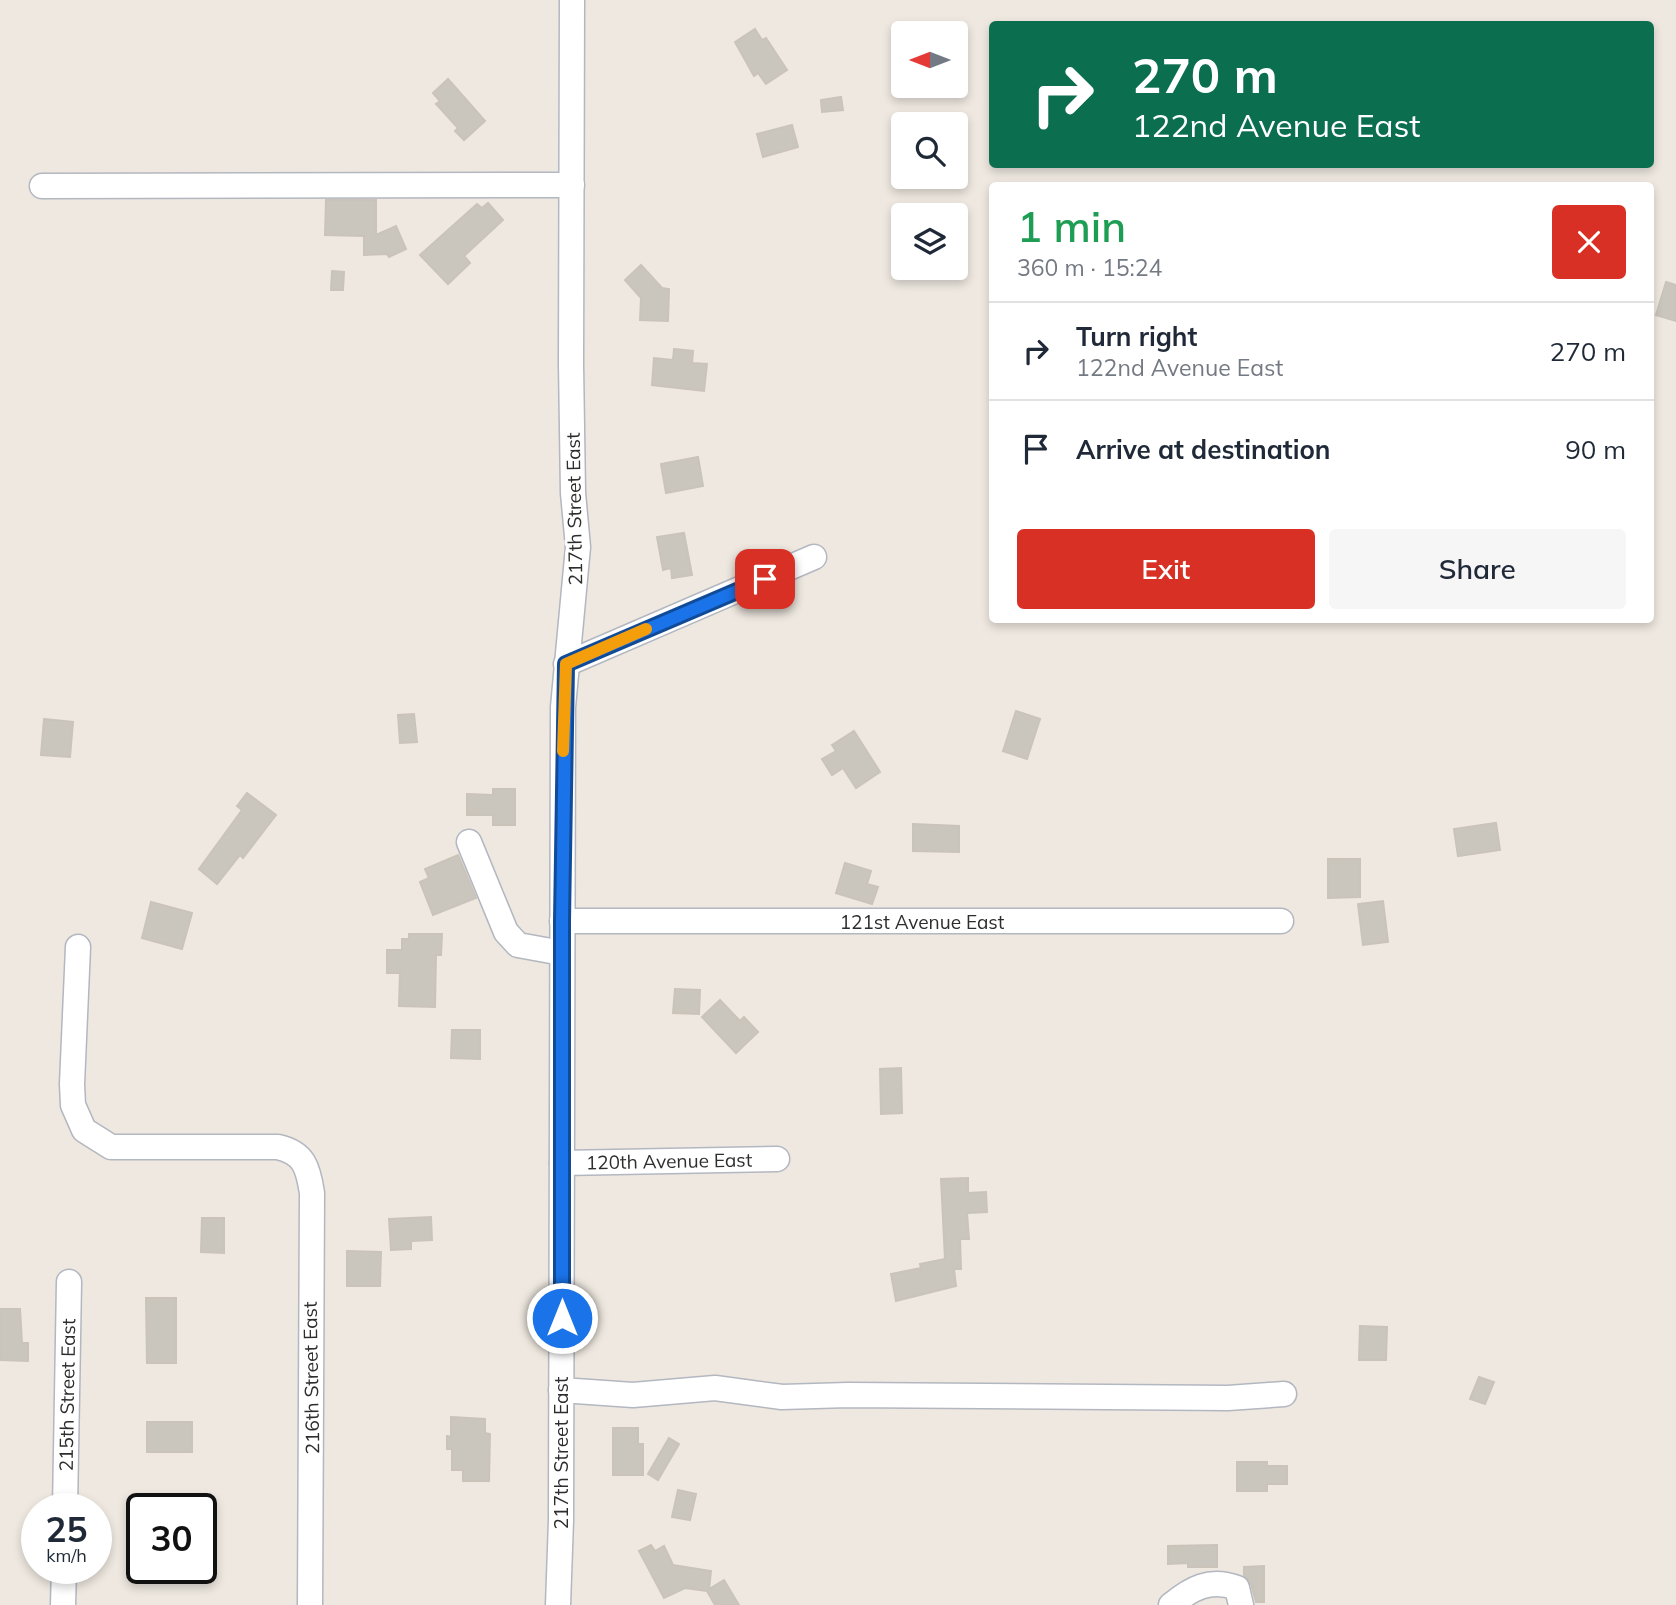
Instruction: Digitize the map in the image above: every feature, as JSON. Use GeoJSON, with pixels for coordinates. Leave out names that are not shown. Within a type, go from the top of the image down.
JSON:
{"type":"FeatureCollection","features":[{"type":"Feature","properties":{"kind":"street","name":"217th Street East"},"geometry":{"type":"LineString","coordinates":[[558,1605],[566,664],[576,589],[578,547],[573,467],[572,0]]}},
{"type":"Feature","properties":{"kind":"street"},"geometry":{"type":"LineString","coordinates":[[42,186],[572,185]]}},
{"type":"Feature","properties":{"kind":"street"},"geometry":{"type":"LineString","coordinates":[[566,664],[814,557]]}},
{"type":"Feature","properties":{"kind":"street"},"geometry":{"type":"LineString","coordinates":[[469,842],[506,933],[518,945],[562,953]]}},
{"type":"Feature","properties":{"kind":"street","name":"121st Avenue East"},"geometry":{"type":"LineString","coordinates":[[562,921],[1281,921]]}},
{"type":"Feature","properties":{"kind":"street","name":"216th Street East"},"geometry":{"type":"LineString","coordinates":[[78,947],[72,1084],[73,1105],[85,1130],[111,1147],[278,1147],[298,1154],[306,1162],[312,1193],[310,1605]]}},
{"type":"Feature","properties":{"kind":"street","name":"120th Avenue East"},"geometry":{"type":"LineString","coordinates":[[562,1163],[777,1159]]}},
{"type":"Feature","properties":{"kind":"street","name":"215th Street East"},"geometry":{"type":"LineString","coordinates":[[65,1493],[69,1282]]}},
{"type":"Feature","properties":{"kind":"street"},"geometry":{"type":"LineString","coordinates":[[561,1390],[633,1395],[694,1389],[727,1389],[782,1397],[859,1395],[1228,1398],[1284,1394]]}},
{"type":"Feature","properties":{"kind":"street"},"geometry":{"type":"LineString","coordinates":[[63,1605],[64,1584]]}},
{"type":"Feature","properties":{"kind":"street"},"geometry":{"type":"LineString","coordinates":[[1171,1605],[1191,1589],[1224,1584],[1237,1588],[1241,1605]]}},
{"type":"Feature","properties":{"kind":"building"},"geometry":{"type":"Polygon","coordinates":[[[755,29],[762,40],[766,38],[787,70],[766,84],[758,73],[754,76],[735,42],[755,29]]]}},
{"type":"Feature","properties":{"kind":"building"},"geometry":{"type":"Polygon","coordinates":[[[448,79],[485,121],[464,140],[455,131],[458,128],[436,104],[440,101],[433,93],[448,79]]]}},
{"type":"Feature","properties":{"kind":"building"},"geometry":{"type":"Polygon","coordinates":[[[841,97],[843,110],[822,112],[821,100],[841,97]]]}},
{"type":"Feature","properties":{"kind":"building"},"geometry":{"type":"Polygon","coordinates":[[[792,125],[798,147],[763,157],[757,134],[792,125]]]}},
{"type":"Feature","properties":{"kind":"building"},"geometry":{"type":"Polygon","coordinates":[[[326,200],[376,200],[376,235],[396,226],[406,249],[389,257],[387,254],[364,255],[364,236],[325,235],[326,200]]]}},
{"type":"Feature","properties":{"kind":"building"},"geometry":{"type":"Polygon","coordinates":[[[488,203],[503,220],[464,256],[470,263],[448,284],[420,255],[477,204],[482,208],[488,203]]]}},
{"type":"Feature","properties":{"kind":"building"},"geometry":{"type":"Polygon","coordinates":[[[641,265],[662,288],[669,289],[668,321],[640,320],[641,298],[625,280],[641,265]]]}},
{"type":"Feature","properties":{"kind":"building"},"geometry":{"type":"Polygon","coordinates":[[[332,271],[344,272],[343,290],[331,290],[332,271]]]}},
{"type":"Feature","properties":{"kind":"building"},"geometry":{"type":"Polygon","coordinates":[[[1666,282],[1676,285],[1676,321],[1656,315],[1666,282]]]}},
{"type":"Feature","properties":{"kind":"building"},"geometry":{"type":"Polygon","coordinates":[[[674,349],[693,351],[692,363],[707,364],[704,391],[652,385],[654,358],[673,360],[674,349]]]}},
{"type":"Feature","properties":{"kind":"building"},"geometry":{"type":"Polygon","coordinates":[[[698,457],[703,486],[666,493],[661,464],[698,457]]]}},
{"type":"Feature","properties":{"kind":"building"},"geometry":{"type":"Polygon","coordinates":[[[684,533],[692,575],[672,578],[671,568],[663,570],[657,537],[684,533]]]}},
{"type":"Feature","properties":{"kind":"building"},"geometry":{"type":"Polygon","coordinates":[[[1016,711],[1040,719],[1027,759],[1003,751],[1016,711]]]}},
{"type":"Feature","properties":{"kind":"building"},"geometry":{"type":"Polygon","coordinates":[[[414,714],[417,742],[400,743],[398,715],[414,714]]]}},
{"type":"Feature","properties":{"kind":"building"},"geometry":{"type":"Polygon","coordinates":[[[44,719],[73,722],[70,757],[41,755],[44,719]]]}},
{"type":"Feature","properties":{"kind":"building"},"geometry":{"type":"Polygon","coordinates":[[[854,731],[880,772],[856,788],[843,768],[832,775],[822,759],[836,751],[832,745],[854,731]]]}},
{"type":"Feature","properties":{"kind":"building"},"geometry":{"type":"Polygon","coordinates":[[[493,789],[515,789],[515,825],[493,825],[493,815],[467,815],[467,794],[493,795],[493,789]]]}},
{"type":"Feature","properties":{"kind":"building"},"geometry":{"type":"Polygon","coordinates":[[[247,793],[276,815],[243,858],[240,855],[217,884],[199,869],[242,810],[237,806],[247,793]]]}},
{"type":"Feature","properties":{"kind":"building"},"geometry":{"type":"Polygon","coordinates":[[[1496,823],[1500,850],[1458,856],[1454,829],[1496,823]]]}},
{"type":"Feature","properties":{"kind":"building"},"geometry":{"type":"Polygon","coordinates":[[[913,824],[959,826],[959,852],[913,851],[913,824]]]}},
{"type":"Feature","properties":{"kind":"building"},"geometry":{"type":"Polygon","coordinates":[[[458,855],[476,898],[433,915],[420,882],[429,878],[425,869],[458,855]]]}},
{"type":"Feature","properties":{"kind":"building"},"geometry":{"type":"Polygon","coordinates":[[[1328,859],[1360,859],[1360,897],[1328,898],[1328,859]]]}},
{"type":"Feature","properties":{"kind":"building"},"geometry":{"type":"Polygon","coordinates":[[[845,863],[871,871],[867,884],[878,887],[872,904],[836,893],[845,863]]]}},
{"type":"Feature","properties":{"kind":"building"},"geometry":{"type":"Polygon","coordinates":[[[1383,901],[1388,942],[1363,945],[1358,904],[1383,901]]]}},
{"type":"Feature","properties":{"kind":"building"},"geometry":{"type":"Polygon","coordinates":[[[151,902],[192,913],[182,949],[142,938],[151,902]]]}},
{"type":"Feature","properties":{"kind":"building"},"geometry":{"type":"Polygon","coordinates":[[[409,934],[442,934],[441,955],[436,955],[435,1007],[399,1006],[400,973],[387,973],[387,950],[402,950],[402,939],[409,939],[409,934]]]}},
{"type":"Feature","properties":{"kind":"building"},"geometry":{"type":"Polygon","coordinates":[[[675,989],[700,990],[699,1014],[673,1013],[675,989]]]}},
{"type":"Feature","properties":{"kind":"building"},"geometry":{"type":"Polygon","coordinates":[[[720,1000],[740,1021],[744,1017],[758,1032],[736,1053],[702,1017],[720,1000]]]}},
{"type":"Feature","properties":{"kind":"building"},"geometry":{"type":"Polygon","coordinates":[[[452,1030],[480,1030],[480,1059],[451,1058],[452,1030]]]}},
{"type":"Feature","properties":{"kind":"building"},"geometry":{"type":"Polygon","coordinates":[[[901,1068],[902,1113],[881,1114],[880,1069],[901,1068]]]}},
{"type":"Feature","properties":{"kind":"building"},"geometry":{"type":"Polygon","coordinates":[[[968,1178],[968,1193],[986,1192],[987,1212],[967,1213],[969,1239],[960,1239],[961,1269],[954,1269],[956,1286],[896,1301],[891,1274],[921,1268],[920,1264],[945,1259],[941,1179],[968,1178]]]}},
{"type":"Feature","properties":{"kind":"building"},"geometry":{"type":"Polygon","coordinates":[[[431,1217],[432,1240],[411,1241],[411,1249],[391,1250],[389,1219],[431,1217]]]}},
{"type":"Feature","properties":{"kind":"building"},"geometry":{"type":"Polygon","coordinates":[[[202,1218],[224,1218],[224,1253],[201,1252],[202,1218]]]}},
{"type":"Feature","properties":{"kind":"building"},"geometry":{"type":"Polygon","coordinates":[[[347,1251],[381,1252],[380,1286],[347,1286],[347,1251]]]}},
{"type":"Feature","properties":{"kind":"building"},"geometry":{"type":"Polygon","coordinates":[[[146,1298],[176,1298],[176,1363],[147,1363],[146,1298]]]}},
{"type":"Feature","properties":{"kind":"building"},"geometry":{"type":"Polygon","coordinates":[[[0,1309],[20,1309],[22,1343],[28,1343],[28,1361],[0,1360],[0,1309]]]}},
{"type":"Feature","properties":{"kind":"building"},"geometry":{"type":"Polygon","coordinates":[[[1360,1326],[1387,1327],[1386,1360],[1359,1360],[1360,1326]]]}},
{"type":"Feature","properties":{"kind":"building"},"geometry":{"type":"Polygon","coordinates":[[[1479,1377],[1494,1382],[1485,1404],[1470,1399],[1479,1377]]]}},
{"type":"Feature","properties":{"kind":"building"},"geometry":{"type":"Polygon","coordinates":[[[451,1417],[485,1419],[485,1433],[490,1434],[489,1481],[463,1481],[463,1470],[452,1470],[452,1449],[447,1449],[447,1436],[451,1437],[451,1417]]]}},
{"type":"Feature","properties":{"kind":"building"},"geometry":{"type":"Polygon","coordinates":[[[147,1422],[192,1422],[192,1452],[147,1452],[147,1422]]]}},
{"type":"Feature","properties":{"kind":"building"},"geometry":{"type":"Polygon","coordinates":[[[613,1428],[638,1428],[638,1444],[643,1444],[643,1475],[613,1475],[613,1428]]]}},
{"type":"Feature","properties":{"kind":"building"},"geometry":{"type":"Polygon","coordinates":[[[669,1438],[679,1444],[658,1480],[648,1474],[669,1438]]]}},
{"type":"Feature","properties":{"kind":"building"},"geometry":{"type":"Polygon","coordinates":[[[1237,1462],[1267,1462],[1267,1466],[1287,1466],[1287,1484],[1267,1484],[1267,1491],[1237,1491],[1237,1462]]]}},
{"type":"Feature","properties":{"kind":"building"},"geometry":{"type":"Polygon","coordinates":[[[678,1490],[696,1494],[690,1520],[672,1517],[678,1490]]]}},
{"type":"Feature","properties":{"kind":"building"},"geometry":{"type":"Polygon","coordinates":[[[651,1545],[655,1551],[664,1546],[673,1565],[711,1571],[709,1589],[724,1580],[739,1605],[715,1605],[707,1591],[685,1588],[664,1598],[639,1551],[651,1545]]]}},
{"type":"Feature","properties":{"kind":"building"},"geometry":{"type":"Polygon","coordinates":[[[1217,1545],[1217,1567],[1188,1567],[1188,1563],[1168,1564],[1168,1546],[1217,1545]]]}},
{"type":"Feature","properties":{"kind":"building"},"geometry":{"type":"Polygon","coordinates":[[[1264,1566],[1264,1602],[1256,1602],[1251,1584],[1244,1575],[1244,1567],[1264,1566]]]}},
{"type":"Feature","properties":{"kind":"slow traffic"},"geometry":{"type":"LineString","coordinates":[[563,751],[566,664],[646,629]]}},
{"type":"Feature","properties":{"kind":"route"},"geometry":{"type":"LineString","coordinates":[[562,1318],[562,921],[566,664],[765,579]]}}]}
